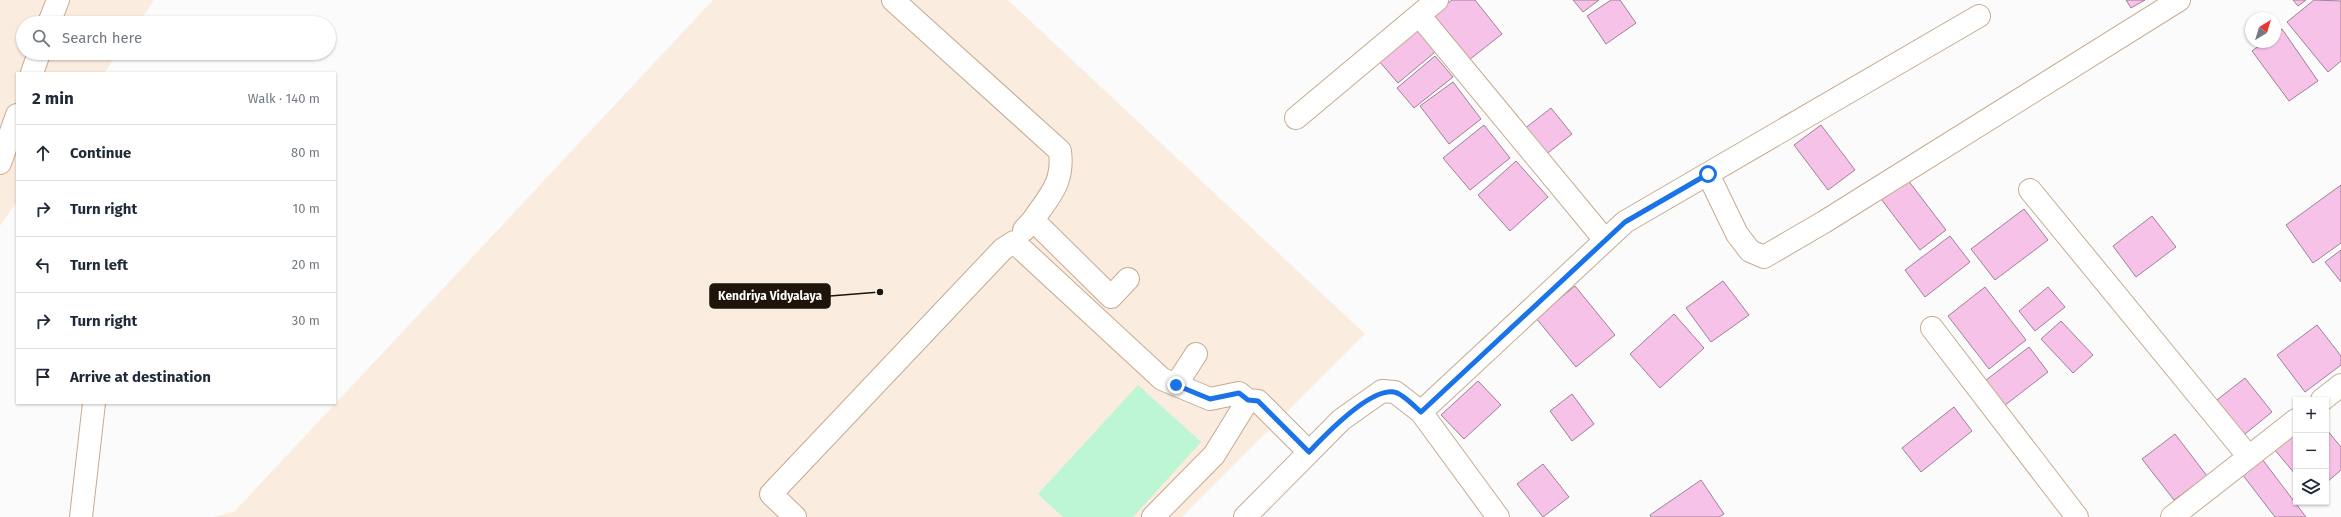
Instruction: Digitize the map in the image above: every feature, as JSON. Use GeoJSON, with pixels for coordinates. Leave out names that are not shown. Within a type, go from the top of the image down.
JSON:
{"type":"FeatureCollection","features":[{"type":"Feature","properties":{"kind":"street"},"geometry":{"type":"LineString","coordinates":[[52,16],[58,0]]}},
{"type":"Feature","properties":{"kind":"street"},"geometry":{"type":"LineString","coordinates":[[795,517],[771,494],[1004,249],[1014,242],[1033,220],[1057,185],[1062,167],[1060,151],[893,0]]}},
{"type":"Feature","properties":{"kind":"street"},"geometry":{"type":"LineString","coordinates":[[1296,118],[1437,0]]}},
{"type":"Feature","properties":{"kind":"street"},"geometry":{"type":"LineString","coordinates":[[1708,174],[1737,234],[1750,252],[1764,257],[1824,222],[2179,0]]}},
{"type":"Feature","properties":{"kind":"street"},"geometry":{"type":"LineString","coordinates":[[1419,15],[1605,240]]}},
{"type":"Feature","properties":{"kind":"street"},"geometry":{"type":"LineString","coordinates":[[1421,412],[1625,222],[1979,16]]}},
{"type":"Feature","properties":{"kind":"street"},"geometry":{"type":"LineString","coordinates":[[32,72],[37,60]]}},
{"type":"Feature","properties":{"kind":"street"},"geometry":{"type":"LineString","coordinates":[[0,163],[16,119]]}},
{"type":"Feature","properties":{"kind":"street"},"geometry":{"type":"LineString","coordinates":[[2030,190],[2249,457]]}},
{"type":"Feature","properties":{"kind":"street"},"geometry":{"type":"LineString","coordinates":[[1033,220],[1111,297],[1128,279]]}},
{"type":"Feature","properties":{"kind":"street"},"geometry":{"type":"LineString","coordinates":[[1014,242],[1162,379],[1210,399],[1239,393],[1248,400],[1258,401],[1309,452]]}},
{"type":"Feature","properties":{"kind":"street"},"geometry":{"type":"LineString","coordinates":[[1932,328],[2077,517]]}},
{"type":"Feature","properties":{"kind":"street"},"geometry":{"type":"LineString","coordinates":[[1176,385],[1196,354]]}},
{"type":"Feature","properties":{"kind":"street"},"geometry":{"type":"LineString","coordinates":[[2326,397],[2341,385]]}},
{"type":"Feature","properties":{"kind":"street"},"geometry":{"type":"LineString","coordinates":[[1245,517],[1341,420],[1382,392],[1395,392],[1421,412],[1498,517]]}},
{"type":"Feature","properties":{"kind":"street"},"geometry":{"type":"LineString","coordinates":[[1153,517],[1214,455],[1248,400]]}},
{"type":"Feature","properties":{"kind":"street"},"geometry":{"type":"LineString","coordinates":[[81,517],[94,404]]}},
{"type":"Feature","properties":{"kind":"street"},"geometry":{"type":"LineString","coordinates":[[2172,517],[2293,422]]}},
{"type":"Feature","properties":{"kind":"shaded area"},"geometry":{"type":"Polygon","coordinates":[[[0,0],[154,0],[144,16],[16,16],[16,60],[113,60],[105,72],[16,72],[16,202],[0,226],[0,0]]]}},
{"type":"Feature","properties":{"kind":"shaded area"},"geometry":{"type":"Polygon","coordinates":[[[713,0],[1008,0],[1365,334],[1182,517],[214,517],[234,512],[713,0]]]}},
{"type":"Feature","properties":{"kind":"green space"},"geometry":{"type":"Polygon","coordinates":[[[1138,385],[1201,442],[1133,517],[1063,517],[1038,494],[1138,385]]]}},
{"type":"Feature","properties":{"kind":"building"},"geometry":{"type":"Polygon","coordinates":[[[1452,0],[1475,0],[1502,34],[1469,60],[1433,15],[1452,0]]]}},
{"type":"Feature","properties":{"kind":"building"},"geometry":{"type":"Polygon","coordinates":[[[1573,0],[1599,0],[1583,12],[1573,0]]]}},
{"type":"Feature","properties":{"kind":"building"},"geometry":{"type":"Polygon","coordinates":[[[1611,0],[1620,0],[1636,23],[1606,44],[1587,16],[1611,0]]]}},
{"type":"Feature","properties":{"kind":"building"},"geometry":{"type":"Polygon","coordinates":[[[2126,0],[2145,0],[2131,8],[2126,0]]]}},
{"type":"Feature","properties":{"kind":"building"},"geometry":{"type":"Polygon","coordinates":[[[2293,0],[2306,0],[2298,6],[2293,0]]]}},
{"type":"Feature","properties":{"kind":"building"},"geometry":{"type":"Polygon","coordinates":[[[2314,0],[2341,1],[2341,61],[2328,72],[2287,22],[2314,0]]]}},
{"type":"Feature","properties":{"kind":"building"},"geometry":{"type":"Polygon","coordinates":[[[2282,29],[2318,81],[2289,101],[2252,51],[2256,48],[2281,48],[2282,29]]]}},
{"type":"Feature","properties":{"kind":"building"},"geometry":{"type":"Polygon","coordinates":[[[1417,30],[1435,52],[1398,83],[1379,61],[1417,30]]]}},
{"type":"Feature","properties":{"kind":"building"},"geometry":{"type":"Polygon","coordinates":[[[1435,56],[1453,77],[1414,108],[1397,88],[1435,56]]]}},
{"type":"Feature","properties":{"kind":"building"},"geometry":{"type":"Polygon","coordinates":[[[1453,82],[1481,119],[1449,144],[1420,106],[1453,82]]]}},
{"type":"Feature","properties":{"kind":"building"},"geometry":{"type":"Polygon","coordinates":[[[1551,108],[1572,134],[1540,159],[1519,133],[1551,108]]]}},
{"type":"Feature","properties":{"kind":"building"},"geometry":{"type":"Polygon","coordinates":[[[1484,125],[1510,158],[1470,190],[1443,158],[1484,125]]]}},
{"type":"Feature","properties":{"kind":"building"},"geometry":{"type":"Polygon","coordinates":[[[1821,125],[1855,170],[1828,190],[1794,145],[1821,125]]]}},
{"type":"Feature","properties":{"kind":"building"},"geometry":{"type":"Polygon","coordinates":[[[1516,161],[1548,197],[1510,231],[1478,195],[1516,161]]]}},
{"type":"Feature","properties":{"kind":"building"},"geometry":{"type":"Polygon","coordinates":[[[1904,175],[1946,230],[1920,250],[1878,195],[1904,175]]]}},
{"type":"Feature","properties":{"kind":"building"},"geometry":{"type":"Polygon","coordinates":[[[2341,185],[2341,243],[2313,263],[2286,225],[2341,185]]]}},
{"type":"Feature","properties":{"kind":"building"},"geometry":{"type":"Polygon","coordinates":[[[2024,209],[2048,240],[1995,280],[1971,249],[2024,209]]]}},
{"type":"Feature","properties":{"kind":"building"},"geometry":{"type":"Polygon","coordinates":[[[2152,216],[2176,247],[2136,277],[2113,246],[2152,216]]]}},
{"type":"Feature","properties":{"kind":"building"},"geometry":{"type":"Polygon","coordinates":[[[1950,236],[1970,262],[1925,297],[1905,270],[1950,236]]]}},
{"type":"Feature","properties":{"kind":"building"},"geometry":{"type":"Polygon","coordinates":[[[2341,250],[2341,282],[2325,262],[2341,250]]]}},
{"type":"Feature","properties":{"kind":"building"},"geometry":{"type":"Polygon","coordinates":[[[1723,281],[1749,315],[1711,342],[1686,308],[1723,281]]]}},
{"type":"Feature","properties":{"kind":"building"},"geometry":{"type":"Polygon","coordinates":[[[1575,286],[1615,335],[1576,367],[1536,318],[1575,286]]]}},
{"type":"Feature","properties":{"kind":"building"},"geometry":{"type":"Polygon","coordinates":[[[1985,287],[2026,340],[1989,369],[1948,316],[1985,287]]]}},
{"type":"Feature","properties":{"kind":"building"},"geometry":{"type":"Polygon","coordinates":[[[2048,287],[2065,307],[2035,331],[2019,311],[2048,287]]]}},
{"type":"Feature","properties":{"kind":"building"},"geometry":{"type":"Polygon","coordinates":[[[1674,314],[1704,348],[1660,388],[1630,354],[1674,314]]]}},
{"type":"Feature","properties":{"kind":"building"},"geometry":{"type":"Polygon","coordinates":[[[2061,321],[2093,355],[2073,373],[2041,339],[2061,321]]]}},
{"type":"Feature","properties":{"kind":"building"},"geometry":{"type":"Polygon","coordinates":[[[2317,325],[2341,356],[2341,365],[2305,392],[2277,355],[2317,325]]]}},
{"type":"Feature","properties":{"kind":"building"},"geometry":{"type":"Polygon","coordinates":[[[2029,347],[2048,372],[2000,409],[1981,384],[2029,347]]]}},
{"type":"Feature","properties":{"kind":"building"},"geometry":{"type":"Polygon","coordinates":[[[2245,378],[2272,412],[2240,438],[2213,403],[2245,378]]]}},
{"type":"Feature","properties":{"kind":"building"},"geometry":{"type":"Polygon","coordinates":[[[1478,381],[1501,405],[1464,439],[1441,415],[1478,381]]]}},
{"type":"Feature","properties":{"kind":"building"},"geometry":{"type":"Polygon","coordinates":[[[1572,394],[1594,424],[1572,441],[1550,411],[1572,394]]]}},
{"type":"Feature","properties":{"kind":"building"},"geometry":{"type":"Polygon","coordinates":[[[1954,407],[1972,431],[1921,472],[1902,448],[1954,407]]]}},
{"type":"Feature","properties":{"kind":"building"},"geometry":{"type":"Polygon","coordinates":[[[2293,433],[2293,471],[2274,449],[2293,433]]]}},
{"type":"Feature","properties":{"kind":"building"},"geometry":{"type":"Polygon","coordinates":[[[2329,433],[2341,447],[2341,470],[2329,480],[2329,433]]]}},
{"type":"Feature","properties":{"kind":"building"},"geometry":{"type":"Polygon","coordinates":[[[2175,434],[2207,476],[2174,500],[2142,459],[2175,434]]]}},
{"type":"Feature","properties":{"kind":"building"},"geometry":{"type":"Polygon","coordinates":[[[2262,459],[2293,500],[2293,505],[2297,505],[2306,517],[2275,517],[2242,474],[2262,459]]]}},
{"type":"Feature","properties":{"kind":"building"},"geometry":{"type":"Polygon","coordinates":[[[1543,464],[1569,497],[1543,517],[1517,484],[1543,464]]]}},
{"type":"Feature","properties":{"kind":"building"},"geometry":{"type":"Polygon","coordinates":[[[1701,480],[1724,514],[1719,517],[1651,517],[1650,515],[1701,480]]]}},
{"type":"Feature","properties":{"kind":"place","name":"Kendriya Vidyalaya"},"geometry":{"type":"Point","coordinates":[880,292]}},
{"type":"Feature","properties":{"kind":"route"},"geometry":{"type":"LineString","coordinates":[[1176,385],[1210,399],[1239,393],[1248,400],[1258,401],[1309,452],[1341,420],[1382,392],[1395,392],[1421,412],[1625,222],[1708,174]]}}]}
